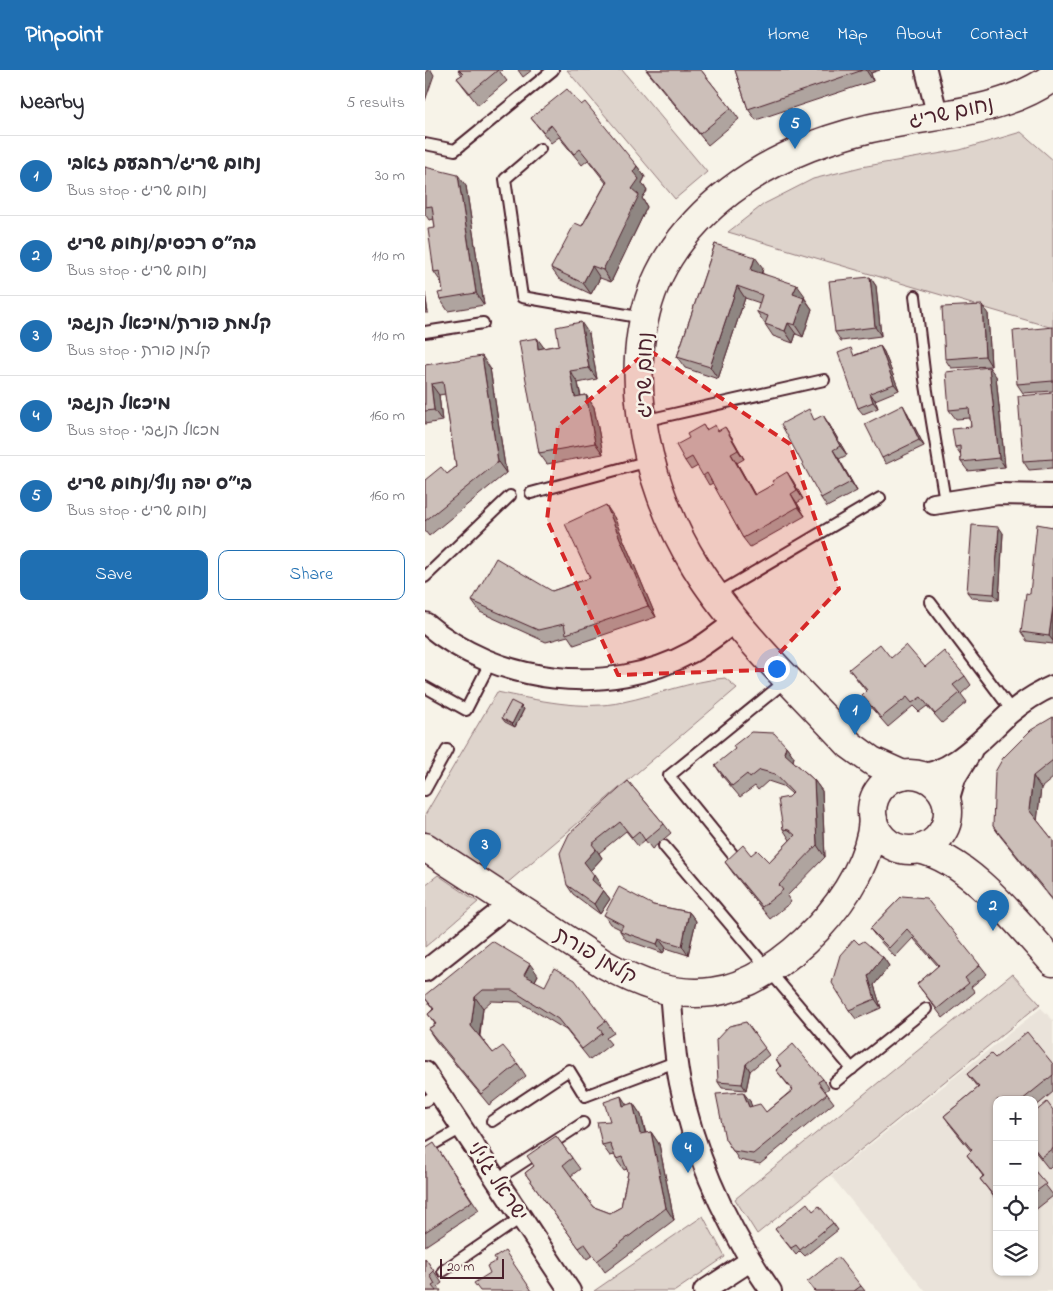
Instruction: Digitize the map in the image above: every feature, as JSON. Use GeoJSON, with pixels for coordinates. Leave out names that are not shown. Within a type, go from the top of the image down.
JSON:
{"type":"FeatureCollection","features":[{"type":"Feature","properties":{"kind":"street"},"geometry":{"type":"LineString","coordinates":[[926,70],[938,117]]}},
{"type":"Feature","properties":{"kind":"street","name":"נחום שריג"},"geometry":{"type":"LineString","coordinates":[[908,775],[872,761],[851,745],[715,596],[680,541],[667,513],[649,461],[641,421],[639,388],[645,318],[654,288],[668,259],[687,231],[711,207],[739,184],[772,164],[808,147],[841,136],[892,124],[978,110],[1014,98],[1053,76]]}},
{"type":"Feature","properties":{"kind":"street"},"geometry":{"type":"LineString","coordinates":[[940,503],[998,494],[1053,495]]}},
{"type":"Feature","properties":{"kind":"street"},"geometry":{"type":"LineString","coordinates":[[425,623],[442,638],[490,663],[541,677],[593,680],[644,672],[692,652],[736,621]]}},
{"type":"Feature","properties":{"kind":"street"},"geometry":{"type":"LineString","coordinates":[[1053,686],[1012,711],[977,744],[936,770],[892,780],[882,787],[873,814],[881,836],[890,844],[901,849],[936,854],[951,862],[988,892],[1053,962]]}},
{"type":"Feature","properties":{"kind":"street"},"geometry":{"type":"LineString","coordinates":[[915,850],[929,845],[939,837],[945,828],[955,778],[977,744]]}},
{"type":"Feature","properties":{"kind":"street","name":"נחום שריג"},"geometry":{"type":"LineString","coordinates":[[851,745],[867,781],[873,814]]}},
{"type":"Feature","properties":{"kind":"street"},"geometry":{"type":"LineString","coordinates":[[908,775],[926,778],[935,784],[943,794],[959,848],[988,892]]}},
{"type":"Feature","properties":{"kind":"street","name":"קלמן פורת"},"geometry":{"type":"LineString","coordinates":[[426,850],[604,964],[633,980],[670,992],[713,992],[738,985],[768,970],[805,942],[843,895],[867,852],[873,814]]}},
{"type":"Feature","properties":{"kind":"street","name":"קלמן פורת"},"geometry":{"type":"LineString","coordinates":[[843,895],[881,865],[915,850]]}},
{"type":"Feature","properties":{"kind":"street"},"geometry":{"type":"LineString","coordinates":[[425,971],[511,903]]}},
{"type":"Feature","properties":{"kind":"street"},"geometry":{"type":"LineString","coordinates":[[670,992],[680,1083],[706,1173],[750,1261],[771,1291]]}},
{"type":"Feature","properties":{"kind":"street","name":"ישראל גלילי"},"geometry":{"type":"LineString","coordinates":[[425,1072],[432,1097],[462,1128],[571,1291]]}},
{"type":"Feature","properties":{"kind":"street"},"geometry":{"type":"LineString","coordinates":[[704,1291],[750,1261]]}},
{"type":"Feature","properties":{"kind":"lane"},"geometry":{"type":"LineString","coordinates":[[425,144],[455,150],[553,70]]}},
{"type":"Feature","properties":{"kind":"lane"},"geometry":{"type":"LineString","coordinates":[[540,149],[505,178],[522,297],[645,318]]}},
{"type":"Feature","properties":{"kind":"lane"},"geometry":{"type":"LineString","coordinates":[[915,296],[940,503]]}},
{"type":"Feature","properties":{"kind":"lane"},"geometry":{"type":"LineString","coordinates":[[425,332],[483,324]]}},
{"type":"Feature","properties":{"kind":"lane"},"geometry":{"type":"LineString","coordinates":[[641,421],[825,380]]}},
{"type":"Feature","properties":{"kind":"lane"},"geometry":{"type":"LineString","coordinates":[[531,492],[649,461]]}},
{"type":"Feature","properties":{"kind":"lane"},"geometry":{"type":"LineString","coordinates":[[425,577],[510,496]]}},
{"type":"Feature","properties":{"kind":"lane"},"geometry":{"type":"LineString","coordinates":[[715,596],[880,498]]}},
{"type":"Feature","properties":{"kind":"lane"},"geometry":{"type":"LineString","coordinates":[[930,602],[1012,711]]}},
{"type":"Feature","properties":{"kind":"lane"},"geometry":{"type":"LineString","coordinates":[[425,687],[467,710],[490,663]]}},
{"type":"Feature","properties":{"kind":"lane"},"geometry":{"type":"LineString","coordinates":[[733,855],[669,776],[789,678]]}},
{"type":"Feature","properties":{"kind":"lane"},"geometry":{"type":"LineString","coordinates":[[425,790],[447,750]]}},
{"type":"Feature","properties":{"kind":"lane"},"geometry":{"type":"LineString","coordinates":[[664,846],[852,1069]]}},
{"type":"Feature","properties":{"kind":"lane"},"geometry":{"type":"LineString","coordinates":[[835,1082],[926,1009]]}},
{"type":"Feature","properties":{"kind":"lane"},"geometry":{"type":"LineString","coordinates":[[492,1121],[569,1070],[585,1096],[678,1061]]}},
{"type":"Feature","properties":{"kind":"lane"},"geometry":{"type":"LineString","coordinates":[[497,1179],[583,1123]]}},
{"type":"Feature","properties":{"kind":"lane"},"geometry":{"type":"LineString","coordinates":[[425,1149],[462,1128]]}},
{"type":"Feature","properties":{"kind":"lane"},"geometry":{"type":"LineString","coordinates":[[443,1271],[522,1217]]}},
{"type":"Feature","properties":{"kind":"highlighted area"},"geometry":{"type":"Polygon","coordinates":[[[649,350],[790,444],[839,589],[764,670],[618,675],[547,520],[558,426],[649,350]]]}},
{"type":"Feature","properties":{"kind":"shaded area"},"geometry":{"type":"Polygon","coordinates":[[[567,70],[622,70],[707,172],[675,199],[567,70]]]}},
{"type":"Feature","properties":{"kind":"shaded area"},"geometry":{"type":"Polygon","coordinates":[[[1021,132],[1053,160],[1053,328],[728,232],[764,204],[813,179],[861,167],[960,150],[1021,132]]]}},
{"type":"Feature","properties":{"kind":"shaded area"},"geometry":{"type":"Polygon","coordinates":[[[725,678],[737,688],[506,884],[425,831],[425,815],[497,692],[560,703],[592,705],[623,702],[699,682],[725,678]]]}},
{"type":"Feature","properties":{"kind":"shaded area"},"geometry":{"type":"Polygon","coordinates":[[[438,875],[478,902],[425,947],[425,885],[438,875]]]}},
{"type":"Feature","properties":{"kind":"shaded area"},"geometry":{"type":"Polygon","coordinates":[[[1012,974],[1040,1004],[757,1234],[735,1199],[1012,974]]]}},
{"type":"Feature","properties":{"kind":"shaded area"},"geometry":{"type":"Polygon","coordinates":[[[1041,1008],[1053,1020],[1053,1291],[925,1291],[831,1176],[1041,1008]]]}},
{"type":"Feature","properties":{"kind":"shaded area"},"geometry":{"type":"Polygon","coordinates":[[[703,1216],[725,1257],[675,1291],[594,1291],[703,1216]]]}},
{"type":"Feature","properties":{"kind":"building"},"geometry":{"type":"Polygon","coordinates":[[[459,70],[498,70],[470,93],[457,78],[463,74],[459,70]]]}},
{"type":"Feature","properties":{"kind":"building"},"geometry":{"type":"Polygon","coordinates":[[[647,70],[701,70],[731,108],[700,134],[647,70]]]}},
{"type":"Feature","properties":{"kind":"building"},"geometry":{"type":"Polygon","coordinates":[[[735,70],[863,70],[748,109],[735,70]]]}},
{"type":"Feature","properties":{"kind":"building"},"geometry":{"type":"Polygon","coordinates":[[[567,89],[581,105],[585,102],[637,166],[633,172],[639,179],[632,189],[639,195],[603,270],[592,266],[583,283],[551,268],[575,223],[582,226],[607,182],[580,149],[574,154],[551,125],[543,132],[531,118],[567,89]]]}},
{"type":"Feature","properties":{"kind":"building"},"geometry":{"type":"Polygon","coordinates":[[[425,167],[458,175],[476,293],[440,299],[438,293],[443,292],[440,271],[434,272],[428,229],[435,228],[432,206],[425,207],[425,167]]]}},
{"type":"Feature","properties":{"kind":"building"},"geometry":{"type":"Polygon","coordinates":[[[715,244],[755,257],[751,270],[797,285],[793,294],[804,298],[795,325],[788,323],[785,331],[765,324],[768,316],[757,312],[762,295],[737,286],[710,367],[677,357],[715,244]]]}},
{"type":"Feature","properties":{"kind":"building"},"geometry":{"type":"Polygon","coordinates":[[[870,277],[875,327],[835,332],[829,281],[870,277]]]}},
{"type":"Feature","properties":{"kind":"building"},"geometry":{"type":"Polygon","coordinates":[[[982,305],[985,356],[945,359],[942,307],[982,305]]]}},
{"type":"Feature","properties":{"kind":"building"},"geometry":{"type":"Polygon","coordinates":[[[581,322],[589,368],[570,371],[575,397],[586,395],[595,443],[539,453],[519,341],[537,338],[538,349],[559,345],[556,327],[581,322]]]}},
{"type":"Feature","properties":{"kind":"building"},"geometry":{"type":"Polygon","coordinates":[[[1053,327],[1053,381],[1017,384],[1013,331],[1053,327]]]}},
{"type":"Feature","properties":{"kind":"building"},"geometry":{"type":"Polygon","coordinates":[[[880,346],[894,384],[870,393],[873,402],[858,408],[838,353],[851,348],[854,356],[880,346]]]}},
{"type":"Feature","properties":{"kind":"building"},"geometry":{"type":"Polygon","coordinates":[[[482,356],[498,462],[425,521],[425,480],[441,467],[447,474],[456,467],[443,382],[431,384],[434,410],[425,411],[425,365],[482,356]]]}},
{"type":"Feature","properties":{"kind":"building"},"geometry":{"type":"Polygon","coordinates":[[[989,367],[999,458],[961,462],[960,446],[955,447],[952,429],[971,427],[969,408],[949,410],[946,372],[989,367]]]}},
{"type":"Feature","properties":{"kind":"building"},"geometry":{"type":"Polygon","coordinates":[[[1053,393],[1053,459],[1023,461],[1018,396],[1053,393]]]}},
{"type":"Feature","properties":{"kind":"building"},"geometry":{"type":"Polygon","coordinates":[[[903,405],[919,440],[882,458],[865,424],[903,405]]]}},
{"type":"Feature","properties":{"kind":"building"},"geometry":{"type":"Polygon","coordinates":[[[809,409],[814,420],[823,415],[840,446],[833,450],[851,482],[821,498],[781,424],[809,409]]]}},
{"type":"Feature","properties":{"kind":"building"},"geometry":{"type":"Polygon","coordinates":[[[703,425],[706,430],[715,425],[718,431],[725,427],[738,450],[731,454],[754,495],[774,484],[772,481],[787,472],[797,490],[791,494],[798,507],[743,538],[707,473],[703,476],[692,457],[685,461],[676,445],[689,438],[687,434],[703,425]]]}},
{"type":"Feature","properties":{"kind":"building"},"geometry":{"type":"Polygon","coordinates":[[[606,505],[648,606],[566,634],[564,624],[538,630],[472,601],[496,558],[552,591],[590,578],[565,524],[606,505]]]}},
{"type":"Feature","properties":{"kind":"building"},"geometry":{"type":"Polygon","coordinates":[[[1037,524],[1053,527],[1053,607],[1049,636],[1021,632],[1026,593],[1030,594],[1037,524]]]}},
{"type":"Feature","properties":{"kind":"building"},"geometry":{"type":"Polygon","coordinates":[[[972,525],[999,527],[994,594],[967,592],[972,525]]]}},
{"type":"Feature","properties":{"kind":"building"},"geometry":{"type":"Polygon","coordinates":[[[880,644],[891,658],[906,645],[925,667],[944,651],[965,676],[953,685],[960,693],[935,714],[921,697],[912,703],[907,697],[881,718],[862,695],[867,690],[849,669],[880,644]]]}},
{"type":"Feature","properties":{"kind":"building"},"geometry":{"type":"Polygon","coordinates":[[[511,701],[521,706],[512,724],[502,718],[511,701]]]}},
{"type":"Feature","properties":{"kind":"building"},"geometry":{"type":"Polygon","coordinates":[[[1053,717],[1053,760],[1033,776],[1029,810],[1053,840],[1053,900],[993,826],[995,772],[1003,758],[1031,730],[1053,717]]]}},
{"type":"Feature","properties":{"kind":"building"},"geometry":{"type":"Polygon","coordinates":[[[751,732],[774,733],[786,746],[784,753],[814,780],[817,845],[779,885],[783,890],[762,907],[725,862],[743,845],[751,855],[757,850],[769,862],[795,835],[789,830],[783,829],[778,799],[789,797],[793,793],[775,774],[760,770],[750,778],[747,774],[732,786],[715,765],[735,749],[733,746],[751,732]]]}},
{"type":"Feature","properties":{"kind":"building"},"geometry":{"type":"Polygon","coordinates":[[[628,781],[664,824],[645,840],[639,831],[632,837],[620,822],[592,844],[596,849],[584,862],[594,875],[592,880],[603,890],[594,904],[567,885],[560,853],[569,834],[628,781]]]}},
{"type":"Feature","properties":{"kind":"building"},"geometry":{"type":"Polygon","coordinates":[[[619,887],[653,905],[689,912],[682,946],[659,939],[657,944],[620,931],[623,925],[604,915],[619,887]]]}},
{"type":"Feature","properties":{"kind":"building"},"geometry":{"type":"Polygon","coordinates":[[[902,896],[926,898],[980,965],[965,978],[969,983],[937,1009],[917,984],[939,965],[907,929],[889,948],[870,929],[902,896]]]}},
{"type":"Feature","properties":{"kind":"building"},"geometry":{"type":"Polygon","coordinates":[[[854,939],[859,944],[864,941],[883,957],[868,976],[875,999],[849,1010],[832,983],[840,955],[854,939]]]}},
{"type":"Feature","properties":{"kind":"building"},"geometry":{"type":"Polygon","coordinates":[[[492,941],[530,964],[524,975],[545,986],[554,968],[575,980],[606,1021],[598,1027],[603,1033],[582,1049],[558,1019],[512,990],[483,990],[475,997],[471,1026],[493,1053],[503,1046],[518,1064],[481,1094],[428,1029],[436,1024],[428,1014],[434,1009],[425,998],[425,995],[492,941]]]}},
{"type":"Feature","properties":{"kind":"building"},"geometry":{"type":"Polygon","coordinates":[[[746,1022],[765,1048],[746,1064],[742,1084],[718,1082],[716,1040],[729,1026],[746,1022]]]}},
{"type":"Feature","properties":{"kind":"building"},"geometry":{"type":"Polygon","coordinates":[[[1027,1032],[1053,1064],[1053,1075],[1027,1096],[993,1096],[993,1195],[980,1179],[984,1176],[967,1155],[972,1150],[944,1116],[979,1087],[967,1074],[991,1054],[995,1058],[1027,1032]]]}},
{"type":"Feature","properties":{"kind":"building"},"geometry":{"type":"Polygon","coordinates":[[[793,1044],[823,1079],[818,1082],[827,1094],[753,1154],[733,1151],[725,1139],[716,1094],[743,1092],[749,1107],[760,1104],[766,1112],[793,1090],[776,1070],[781,1066],[776,1059],[793,1044]]]}},
{"type":"Feature","properties":{"kind":"building"},"geometry":{"type":"Polygon","coordinates":[[[621,1096],[623,1106],[633,1103],[640,1134],[651,1132],[666,1208],[597,1261],[585,1244],[579,1248],[525,1173],[534,1166],[527,1156],[556,1136],[572,1158],[563,1165],[594,1207],[610,1213],[621,1207],[628,1172],[622,1157],[616,1159],[610,1143],[602,1145],[597,1122],[610,1121],[604,1102],[621,1096]]]}},
{"type":"Feature","properties":{"kind":"building"},"geometry":{"type":"Polygon","coordinates":[[[1047,1102],[1053,1110],[1053,1148],[1041,1157],[1038,1153],[1038,1110],[1047,1102]]]}},
{"type":"Feature","properties":{"kind":"building"},"geometry":{"type":"Polygon","coordinates":[[[434,1143],[472,1201],[425,1232],[425,1149],[434,1143]]]}},
{"type":"Feature","properties":{"kind":"building"},"geometry":{"type":"Polygon","coordinates":[[[1038,1175],[1046,1184],[1038,1190],[1038,1175]]]}},
{"type":"Feature","properties":{"kind":"building"},"geometry":{"type":"Polygon","coordinates":[[[807,1203],[813,1211],[819,1206],[833,1223],[800,1250],[796,1245],[791,1248],[775,1229],[807,1203]]]}},
{"type":"Feature","properties":{"kind":"building"},"geometry":{"type":"Polygon","coordinates":[[[505,1251],[532,1291],[480,1291],[474,1283],[490,1273],[487,1266],[496,1261],[494,1258],[505,1251]]]}},
{"type":"Feature","properties":{"kind":"building"},"geometry":{"type":"Polygon","coordinates":[[[838,1257],[861,1286],[854,1291],[815,1291],[807,1282],[838,1257]]]}},
{"type":"Feature","properties":{"kind":"building"},"geometry":{"type":"Polygon","coordinates":[[[425,1258],[434,1271],[430,1275],[435,1284],[432,1286],[436,1291],[425,1291],[425,1258]]]}},
{"type":"Feature","properties":{"kind":"place","name":"בי״ס יפה נוף/נחום שריג"},"geometry":{"type":"Point","coordinates":[795,149]}},
{"type":"Feature","properties":{"kind":"place","name":"נחום שריג/רחבעם זאבי"},"geometry":{"type":"Point","coordinates":[855,735]}},
{"type":"Feature","properties":{"kind":"place","name":"קלמת פורת/מיכאל הנגבי"},"geometry":{"type":"Point","coordinates":[485,870]}},
{"type":"Feature","properties":{"kind":"place","name":"בה״ס רכסים/נחום שריג"},"geometry":{"type":"Point","coordinates":[993,931]}},
{"type":"Feature","properties":{"kind":"place","name":"מיכאל הנגבי"},"geometry":{"type":"Point","coordinates":[688,1173]}}]}
